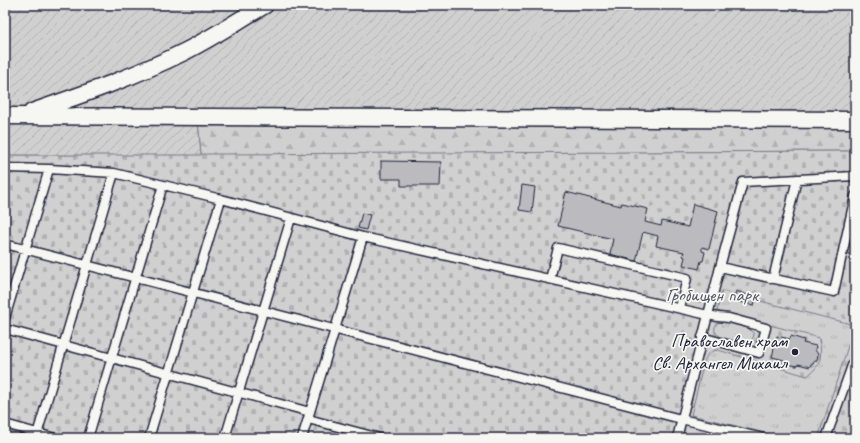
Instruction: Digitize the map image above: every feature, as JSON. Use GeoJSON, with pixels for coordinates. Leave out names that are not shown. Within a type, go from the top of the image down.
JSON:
{"type":"FeatureCollection","features":[{"type":"Feature","properties":{"kind":"street"},"geometry":{"type":"LineString","coordinates":[[12,116],[80,96],[139,72],[186,50],[265,5]]}},
{"type":"Feature","properties":{"kind":"street"},"geometry":{"type":"LineString","coordinates":[[12,116],[855,120]]}},
{"type":"Feature","properties":{"kind":"lane"},"geometry":{"type":"LineString","coordinates":[[5,168],[114,173],[221,199],[363,237],[708,315],[729,318],[766,328],[759,353],[702,337]]}},
{"type":"Feature","properties":{"kind":"lane"},"geometry":{"type":"LineString","coordinates":[[5,318],[49,169]]}},
{"type":"Feature","properties":{"kind":"lane"},"geometry":{"type":"LineString","coordinates":[[36,436],[114,173]]}},
{"type":"Feature","properties":{"kind":"lane"},"geometry":{"type":"LineString","coordinates":[[677,438],[743,182],[855,176]]}},
{"type":"Feature","properties":{"kind":"lane"},"geometry":{"type":"LineString","coordinates":[[773,279],[797,179]]}},
{"type":"Feature","properties":{"kind":"lane"},"geometry":{"type":"LineString","coordinates":[[88,438],[163,185]]}},
{"type":"Feature","properties":{"kind":"lane"},"geometry":{"type":"LineString","coordinates":[[720,267],[834,292],[855,196]]}},
{"type":"Feature","properties":{"kind":"lane"},"geometry":{"type":"LineString","coordinates":[[149,438],[221,199]]}},
{"type":"Feature","properties":{"kind":"lane"},"geometry":{"type":"LineString","coordinates":[[225,438],[291,218]]}},
{"type":"Feature","properties":{"kind":"lane"},"geometry":{"type":"LineString","coordinates":[[302,438],[363,237]]}},
{"type":"Feature","properties":{"kind":"lane"},"geometry":{"type":"LineString","coordinates":[[5,244],[681,419],[763,438]]}},
{"type":"Feature","properties":{"kind":"lane"},"geometry":{"type":"LineString","coordinates":[[550,279],[558,248],[687,278],[680,308]]}},
{"type":"Feature","properties":{"kind":"lane"},"geometry":{"type":"LineString","coordinates":[[5,329],[239,393],[380,438]]}},
{"type":"Feature","properties":{"kind":"lane"},"geometry":{"type":"LineString","coordinates":[[826,438],[854,361]]}},
{"type":"Feature","properties":{"kind":"lane"},"geometry":{"type":"LineString","coordinates":[[5,424],[36,436],[55,438]]}},
{"type":"Feature","properties":{"kind":"green space"},"geometry":{"type":"Polygon","coordinates":[[[5,5],[855,5],[855,124],[198,122],[201,155],[5,155],[5,5]]]}},
{"type":"Feature","properties":{"kind":"green space"},"geometry":{"type":"Polygon","coordinates":[[[198,122],[855,124],[855,151],[201,155],[198,122]]]}},
{"type":"Feature","properties":{"kind":"green space","name":"Гробищен парк"},"geometry":{"type":"Polygon","coordinates":[[[855,151],[855,438],[5,438],[5,155],[855,151]]]}},
{"type":"Feature","properties":{"kind":"green space"},"geometry":{"type":"Polygon","coordinates":[[[722,291],[735,295],[734,298],[740,300],[739,302],[754,305],[756,300],[855,325],[818,438],[786,438],[691,415],[704,362],[707,355],[712,351],[718,350],[807,376],[816,368],[820,360],[819,338],[717,311],[722,291]]]}},
{"type":"Feature","properties":{"kind":"green space"},"geometry":{"type":"Polygon","coordinates":[[[724,321],[748,328],[754,334],[753,338],[749,343],[745,344],[725,339],[716,333],[715,329],[718,323],[724,321]]]}},
{"type":"Feature","properties":{"kind":"building"},"geometry":{"type":"Polygon","coordinates":[[[381,161],[441,162],[440,186],[401,186],[401,179],[381,179],[381,161]]]}},
{"type":"Feature","properties":{"kind":"building"},"geometry":{"type":"Polygon","coordinates":[[[522,185],[535,187],[532,212],[519,210],[522,185]]]}},
{"type":"Feature","properties":{"kind":"building"},"geometry":{"type":"Polygon","coordinates":[[[566,192],[621,206],[622,203],[648,209],[645,222],[661,226],[662,221],[688,227],[693,204],[718,211],[709,249],[702,247],[702,251],[705,252],[699,269],[683,265],[685,257],[683,256],[684,252],[656,246],[658,236],[643,232],[636,261],[610,254],[613,239],[558,226],[566,192]]]}},
{"type":"Feature","properties":{"kind":"building"},"geometry":{"type":"Polygon","coordinates":[[[362,213],[370,215],[366,230],[358,228],[362,213]]]}},
{"type":"Feature","properties":{"kind":"building"},"geometry":{"type":"Polygon","coordinates":[[[736,291],[756,298],[754,305],[739,302],[740,300],[734,298],[736,291]]]}},
{"type":"Feature","properties":{"kind":"building","name":"Православен храм Св. Архангел Михаил"},"geometry":{"type":"Polygon","coordinates":[[[777,336],[790,339],[791,336],[804,340],[803,343],[816,346],[815,350],[818,354],[817,360],[811,364],[810,367],[798,364],[797,366],[783,363],[784,360],[772,357],[777,336]]]}},
{"type":"Feature","properties":{"kind":"place","name":"Православен храм Св. Архангел Михаил"},"geometry":{"type":"Point","coordinates":[795,352]}}]}
